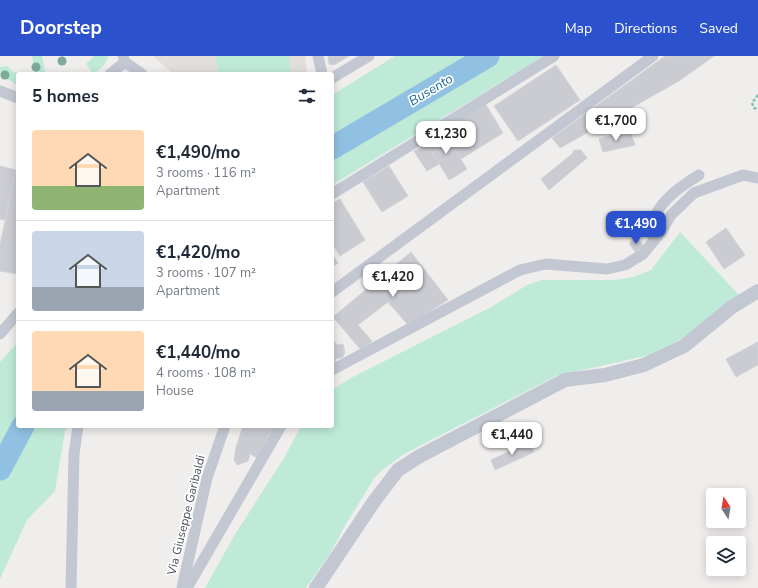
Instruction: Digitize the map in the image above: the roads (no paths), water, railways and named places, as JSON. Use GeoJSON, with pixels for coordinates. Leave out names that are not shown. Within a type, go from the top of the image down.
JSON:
{"type":"FeatureCollection","features":[{"type":"Feature","properties":{"kind":"street"},"geometry":{"type":"LineString","coordinates":[[318,56],[322,72]]}},
{"type":"Feature","properties":{"kind":"street"},"geometry":{"type":"LineString","coordinates":[[334,77],[369,56]]}},
{"type":"Feature","properties":{"kind":"street"},"geometry":{"type":"LineString","coordinates":[[334,193],[554,56]]}},
{"type":"Feature","properties":{"kind":"street"},"geometry":{"type":"LineString","coordinates":[[334,291],[653,56]]}},
{"type":"Feature","properties":{"kind":"street"},"geometry":{"type":"LineString","coordinates":[[112,72],[124,59],[140,72]]}},
{"type":"Feature","properties":{"kind":"street"},"geometry":{"type":"LineString","coordinates":[[0,91],[16,97]]}},
{"type":"Feature","properties":{"kind":"street"},"geometry":{"type":"LineString","coordinates":[[654,241],[652,228],[655,216],[667,198],[680,187],[699,175]]}},
{"type":"Feature","properties":{"kind":"street"},"geometry":{"type":"LineString","coordinates":[[334,369],[520,270],[546,264],[607,269],[625,265],[644,254],[661,232],[671,214],[694,193],[743,175],[758,178]]}},
{"type":"Feature","properties":{"kind":"street"},"geometry":{"type":"LineString","coordinates":[[316,588],[375,500],[398,470],[420,456],[564,380],[605,375],[644,365],[684,346],[732,307],[758,291]]}},
{"type":"Feature","properties":{"kind":"street"},"geometry":{"type":"LineString","coordinates":[[0,334],[16,316]]}},
{"type":"Feature","properties":{"kind":"street"},"geometry":{"type":"LineString","coordinates":[[71,588],[74,454],[78,428]]}},
{"type":"Feature","properties":{"kind":"street","name":"Via Giuseppe Garibaldi"},"geometry":{"type":"LineString","coordinates":[[182,588],[207,478],[223,428]]}},
{"type":"Feature","properties":{"kind":"street"},"geometry":{"type":"LineString","coordinates":[[188,588],[280,428]]}},
{"type":"Feature","properties":{"kind":"waterway","name":"Busento"},"geometry":{"type":"LineString","coordinates":[[334,147],[488,56]]}},
{"type":"Feature","properties":{"kind":"waterway","name":"Busento"},"geometry":{"type":"LineString","coordinates":[[0,469],[22,428]]}}]}
